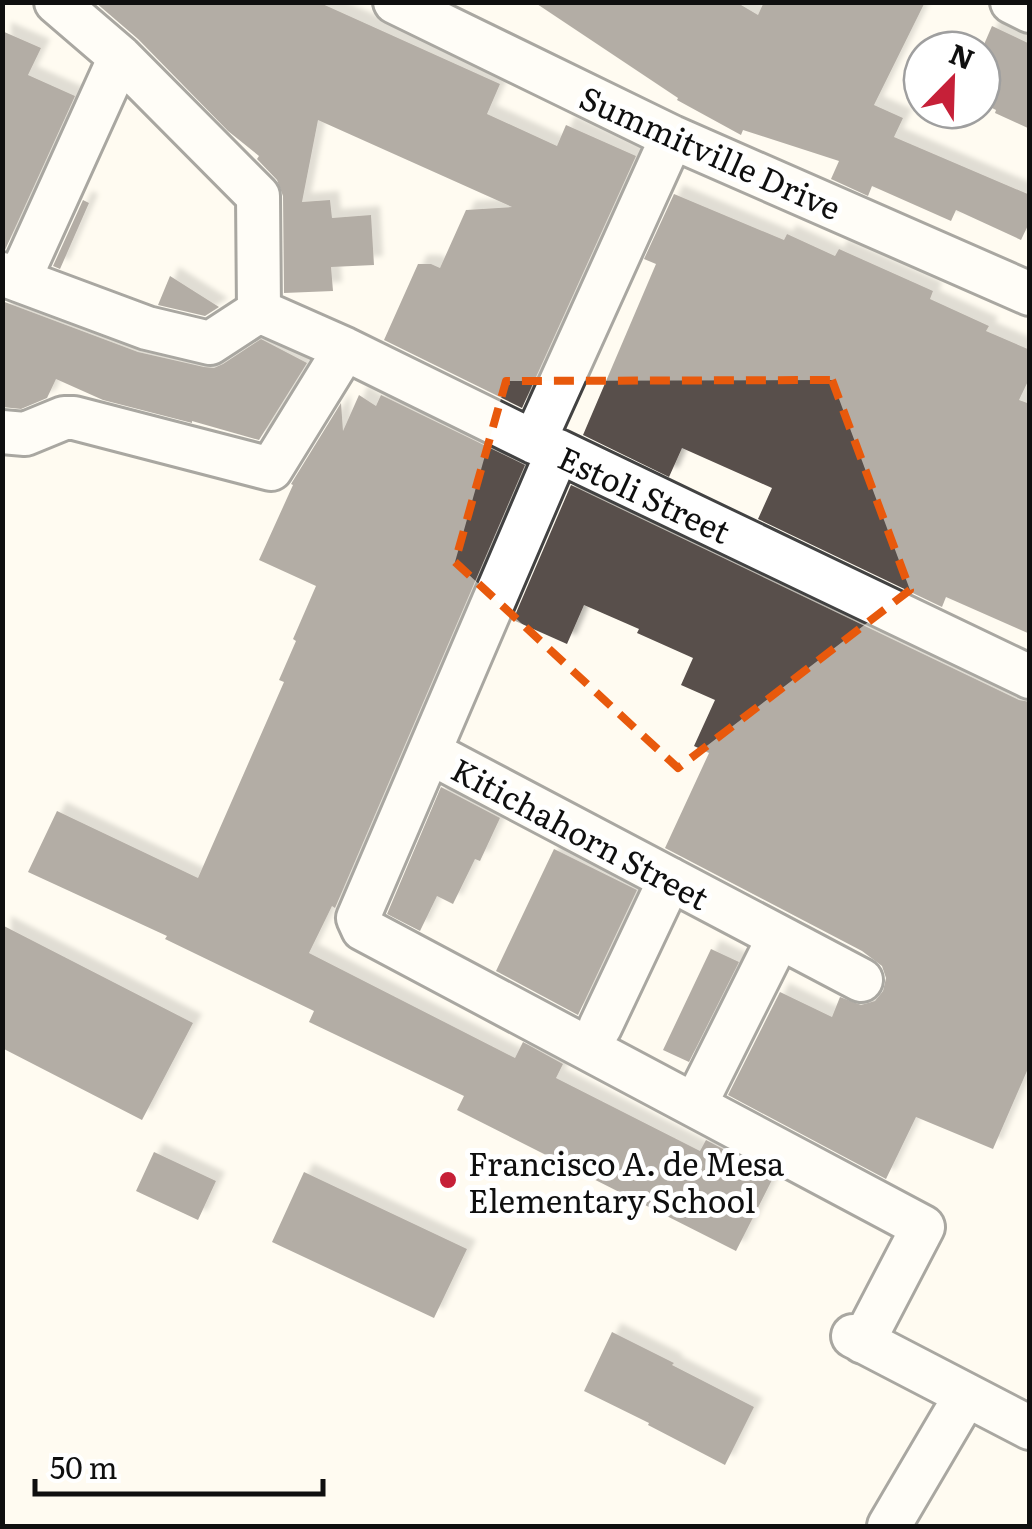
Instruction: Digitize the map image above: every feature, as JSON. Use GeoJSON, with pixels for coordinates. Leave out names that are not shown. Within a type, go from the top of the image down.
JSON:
{"type":"FeatureCollection","features":[{"type":"Feature","properties":{"kind":"street"},"geometry":{"type":"LineString","coordinates":[[56,2],[120,57],[258,196],[259,311],[210,343],[147,328],[11,277],[120,57]]}},
{"type":"Feature","properties":{"kind":"street","name":"Summitville Drive"},"geometry":{"type":"LineString","coordinates":[[394,2],[672,137],[1027,286]]}},
{"type":"Feature","properties":{"kind":"street"},"geometry":{"type":"LineString","coordinates":[[1012,2],[1030,11]]}},
{"type":"Feature","properties":{"kind":"street","name":"Kitichahorn Street"},"geometry":{"type":"LineString","coordinates":[[672,137],[546,447],[430,753],[861,980]]}},
{"type":"Feature","properties":{"kind":"street","name":"Estoli Street"},"geometry":{"type":"LineString","coordinates":[[259,311],[1030,677]]}},
{"type":"Feature","properties":{"kind":"street"},"geometry":{"type":"LineString","coordinates":[[2,432],[25,434],[64,418],[74,418],[271,469],[345,349]]}},
{"type":"Feature","properties":{"kind":"street"},"geometry":{"type":"LineString","coordinates":[[430,753],[362,906],[358,918],[363,930],[923,1227],[858,1339],[1030,1428]]}},
{"type":"Feature","properties":{"kind":"street"},"geometry":{"type":"LineString","coordinates":[[600,1027],[670,879]]}},
{"type":"Feature","properties":{"kind":"street"},"geometry":{"type":"LineString","coordinates":[[703,1089],[779,937]]}},
{"type":"Feature","properties":{"kind":"street"},"geometry":{"type":"LineString","coordinates":[[888,1526],[966,1395]]}},
{"type":"Feature","properties":{"kind":"highlighted area"},"geometry":{"type":"Polygon","coordinates":[[[832,380],[910,590],[678,768],[455,562],[506,381],[832,380]]]}},
{"type":"Feature","properties":{"kind":"building"},"geometry":{"type":"Polygon","coordinates":[[[95,2],[318,2],[500,84],[487,114],[557,146],[566,125],[636,156],[522,408],[384,340],[418,264],[440,268],[466,210],[512,207],[318,120],[302,202],[330,200],[332,218],[371,215],[374,265],[331,267],[333,291],[284,293],[283,196],[277,180],[257,159],[259,156],[95,2]]]}},
{"type":"Feature","properties":{"kind":"building"},"geometry":{"type":"Polygon","coordinates":[[[534,2],[736,2],[758,15],[764,2],[925,2],[911,30],[902,30],[902,48],[874,105],[902,118],[894,137],[1030,195],[1030,221],[1021,240],[956,210],[951,221],[872,186],[868,196],[831,179],[839,161],[743,130],[741,135],[534,2]]]}},
{"type":"Feature","properties":{"kind":"building"},"geometry":{"type":"Polygon","coordinates":[[[2,31],[41,48],[28,75],[75,96],[5,250],[2,250],[2,31]]]}},
{"type":"Feature","properties":{"kind":"building"},"geometry":{"type":"Polygon","coordinates":[[[1002,31],[1030,44],[1030,129],[1002,116],[1002,31]]]}},
{"type":"Feature","properties":{"kind":"building"},"geometry":{"type":"Polygon","coordinates":[[[674,194],[784,240],[787,234],[835,256],[839,249],[933,291],[930,299],[989,326],[986,331],[1030,350],[1030,377],[1019,400],[1030,404],[1030,634],[946,597],[942,607],[758,519],[772,488],[682,448],[669,477],[583,435],[656,264],[644,259],[674,194]]]}},
{"type":"Feature","properties":{"kind":"building"},"geometry":{"type":"Polygon","coordinates":[[[83,200],[89,203],[60,269],[53,266],[83,200]]]}},
{"type":"Feature","properties":{"kind":"building"},"geometry":{"type":"Polygon","coordinates":[[[170,276],[219,307],[205,316],[158,305],[170,276]]]}},
{"type":"Feature","properties":{"kind":"building"},"geometry":{"type":"Polygon","coordinates":[[[2,301],[138,352],[204,367],[223,364],[261,339],[307,363],[259,440],[103,400],[56,379],[47,398],[21,409],[2,407],[2,301]]]}},
{"type":"Feature","properties":{"kind":"building"},"geometry":{"type":"Polygon","coordinates":[[[359,395],[376,406],[381,395],[525,465],[335,908],[332,906],[309,953],[515,1058],[523,1042],[563,1064],[556,1078],[700,1151],[706,1140],[774,1176],[736,1251],[457,1110],[464,1096],[309,1022],[314,1011],[165,939],[167,936],[28,872],[57,811],[198,878],[284,682],[279,680],[316,586],[259,560],[291,484],[341,403],[343,431],[359,395]]]}},
{"type":"Feature","properties":{"kind":"building"},"geometry":{"type":"Polygon","coordinates":[[[571,485],[1030,702],[1030,1064],[993,1149],[916,1117],[886,1179],[728,1095],[780,992],[832,1017],[840,997],[861,1005],[875,1001],[886,978],[882,966],[862,951],[665,848],[709,753],[694,746],[715,700],[681,685],[693,658],[584,605],[567,644],[513,620],[571,485]]]}},
{"type":"Feature","properties":{"kind":"building"},"geometry":{"type":"Polygon","coordinates":[[[441,787],[500,818],[480,861],[475,859],[453,904],[437,896],[420,931],[387,914],[441,787]]]}},
{"type":"Feature","properties":{"kind":"building"},"geometry":{"type":"Polygon","coordinates":[[[554,849],[637,890],[578,1015],[496,971],[554,849]]]}},
{"type":"Feature","properties":{"kind":"building"},"geometry":{"type":"Polygon","coordinates":[[[2,925],[193,1023],[142,1120],[2,1048],[2,925]]]}},
{"type":"Feature","properties":{"kind":"building"},"geometry":{"type":"Polygon","coordinates":[[[711,949],[739,962],[689,1062],[663,1050],[711,949]]]}},
{"type":"Feature","properties":{"kind":"building"},"geometry":{"type":"Polygon","coordinates":[[[154,1152],[216,1181],[198,1220],[136,1191],[154,1152]]]}},
{"type":"Feature","properties":{"kind":"building"},"geometry":{"type":"Polygon","coordinates":[[[304,1172],[467,1249],[434,1318],[272,1242],[304,1172]]]}},
{"type":"Feature","properties":{"kind":"building"},"geometry":{"type":"Polygon","coordinates":[[[612,1332],[754,1407],[725,1465],[584,1391],[612,1332]]]}},
{"type":"Feature","properties":{"kind":"place","name":"Francisco A. de Mesa Elementary School"},"geometry":{"type":"Point","coordinates":[448,1180]}}]}
